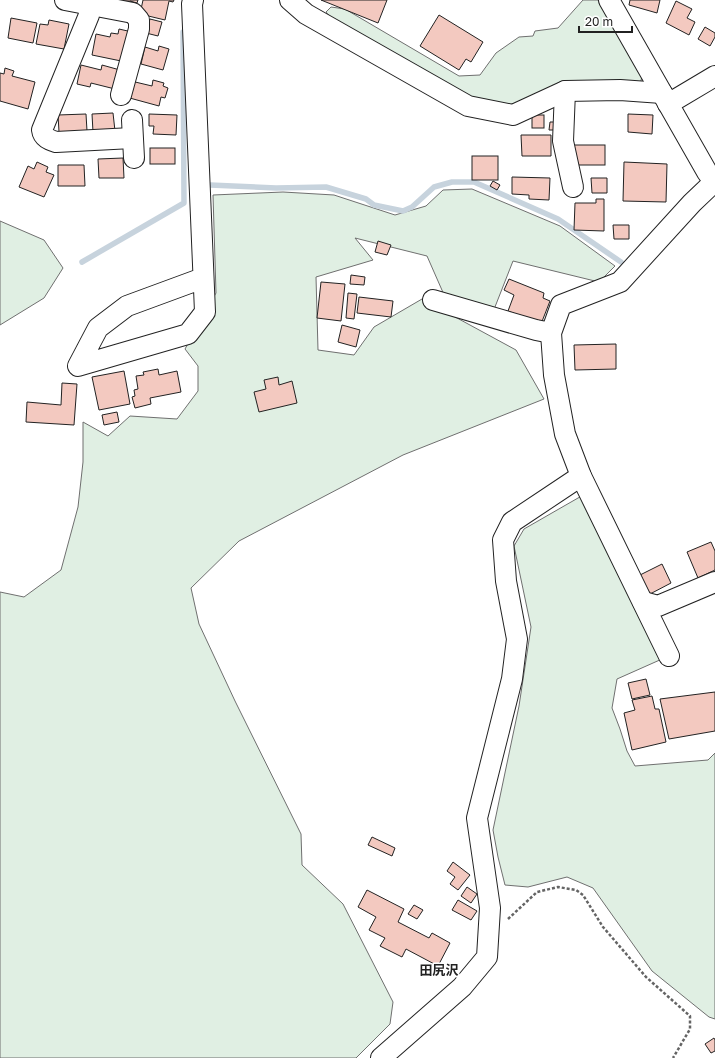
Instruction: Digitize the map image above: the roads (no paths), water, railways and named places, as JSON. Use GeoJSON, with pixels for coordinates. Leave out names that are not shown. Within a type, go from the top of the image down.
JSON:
{"type":"FeatureCollection","features":[{"type":"Feature","properties":{"kind":"street"},"geometry":{"type":"LineString","coordinates":[[65,0],[88,2],[133,13],[139,20],[139,29],[121,95]]}},
{"type":"Feature","properties":{"kind":"street"},"geometry":{"type":"LineString","coordinates":[[193,0],[205,312],[188,334],[78,366],[98,328],[127,306],[203,278]]}},
{"type":"Feature","properties":{"kind":"street"},"geometry":{"type":"LineString","coordinates":[[290,0],[306,14],[468,106],[513,115],[565,92],[620,90],[665,99],[715,76]]}},
{"type":"Feature","properties":{"kind":"street"},"geometry":{"type":"LineString","coordinates":[[609,0],[714,183],[692,203],[620,282],[561,305],[551,333],[554,375],[565,434],[582,476],[669,656]]}},
{"type":"Feature","properties":{"kind":"street"},"geometry":{"type":"LineString","coordinates":[[88,2],[89,15],[42,130],[42,134],[56,142],[132,129],[134,158]]}},
{"type":"Feature","properties":{"kind":"street"},"geometry":{"type":"LineString","coordinates":[[565,92],[563,141],[573,186]]}},
{"type":"Feature","properties":{"kind":"street"},"geometry":{"type":"LineString","coordinates":[[433,300],[551,333]]}},
{"type":"Feature","properties":{"kind":"street"},"geometry":{"type":"LineString","coordinates":[[380,1058],[462,987],[487,957],[490,908],[477,818],[512,679],[517,639],[506,581],[503,540],[512,522],[582,476]]}},
{"type":"Feature","properties":{"kind":"street"},"geometry":{"type":"LineString","coordinates":[[643,602],[658,606],[715,582]]}},
{"type":"Feature","properties":{"kind":"waterway"},"geometry":{"type":"LineString","coordinates":[[82,262],[184,203],[183,32]]}},
{"type":"Feature","properties":{"kind":"waterway"},"geometry":{"type":"LineString","coordinates":[[210,185],[276,188],[326,187],[366,199],[374,205],[403,211],[412,207],[434,187],[452,182],[474,182],[558,219],[621,262]]}},
{"type":"Feature","properties":{"kind":"district","name":"田尻沢"},"geometry":{"type":"Point","coordinates":[439,970]}}]}
